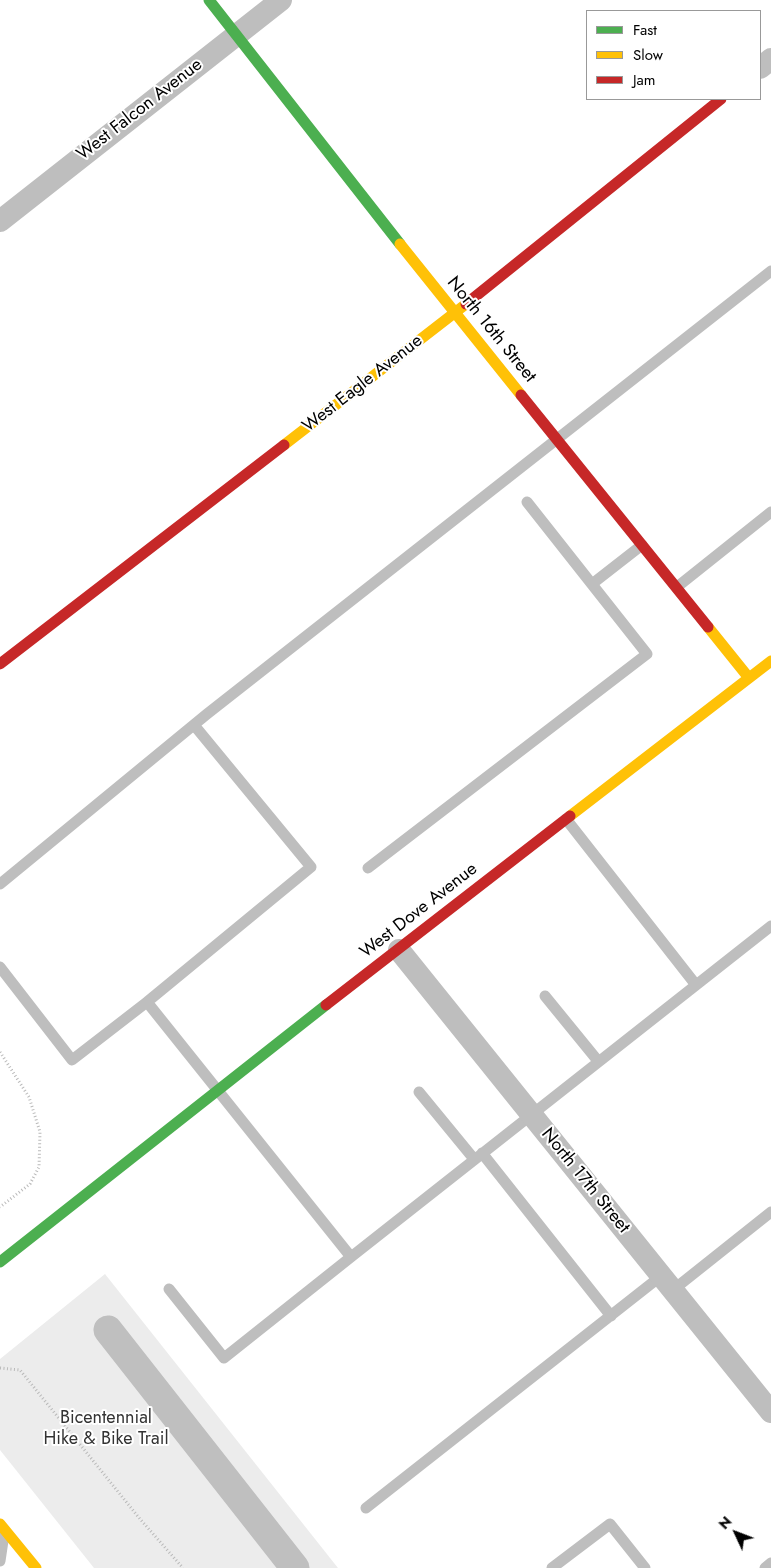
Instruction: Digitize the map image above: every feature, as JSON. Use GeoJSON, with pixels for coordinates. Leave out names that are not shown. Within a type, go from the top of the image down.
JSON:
{"type":"FeatureCollection","features":[{"type":"Feature","properties":{"kind":"street","name":"North 16th Street"},"geometry":{"type":"LineString","coordinates":[[208,0],[455,313],[749,678]]}},
{"type":"Feature","properties":{"kind":"street","name":"West Falcon Avenue"},"geometry":{"type":"LineString","coordinates":[[0,221],[281,0]]}},
{"type":"Feature","properties":{"kind":"street"},"geometry":{"type":"LineString","coordinates":[[761,67],[771,59]]}},
{"type":"Feature","properties":{"kind":"street","name":"West Eagle Avenue"},"geometry":{"type":"LineString","coordinates":[[0,664],[455,313],[720,100]]}},
{"type":"Feature","properties":{"kind":"street","name":"West Dove Avenue"},"geometry":{"type":"LineString","coordinates":[[0,1262],[771,661]]}},
{"type":"Feature","properties":{"kind":"street","name":"North 17th Street"},"geometry":{"type":"LineString","coordinates":[[399,950],[771,1412]]}},
{"type":"Feature","properties":{"kind":"street"},"geometry":{"type":"LineString","coordinates":[[3,1527],[36,1568]]}},
{"type":"Feature","properties":{"kind":"lane"},"geometry":{"type":"LineString","coordinates":[[0,884],[194,725],[771,272]]}},
{"type":"Feature","properties":{"kind":"lane"},"geometry":{"type":"LineString","coordinates":[[368,868],[647,654],[527,502]]}},
{"type":"Feature","properties":{"kind":"lane"},"geometry":{"type":"LineString","coordinates":[[677,588],[771,512]]}},
{"type":"Feature","properties":{"kind":"lane"},"geometry":{"type":"LineString","coordinates":[[592,584],[642,545]]}},
{"type":"Feature","properties":{"kind":"lane"},"geometry":{"type":"LineString","coordinates":[[0,967],[72,1060],[147,1002],[311,867],[194,725]]}},
{"type":"Feature","properties":{"kind":"lane"},"geometry":{"type":"LineString","coordinates":[[566,819],[696,985]]}},
{"type":"Feature","properties":{"kind":"lane"},"geometry":{"type":"LineString","coordinates":[[169,1288],[224,1358],[771,926]]}},
{"type":"Feature","properties":{"kind":"lane"},"geometry":{"type":"LineString","coordinates":[[545,996],[598,1061]]}},
{"type":"Feature","properties":{"kind":"lane"},"geometry":{"type":"LineString","coordinates":[[147,1002],[351,1256]]}},
{"type":"Feature","properties":{"kind":"lane"},"geometry":{"type":"LineString","coordinates":[[419,1092],[478,1156],[610,1316]]}},
{"type":"Feature","properties":{"kind":"lane"},"geometry":{"type":"LineString","coordinates":[[366,1508],[610,1316],[667,1283],[771,1212]]}},
{"type":"Feature","properties":{"kind":"lane"},"geometry":{"type":"LineString","coordinates":[[552,1568],[610,1524],[645,1568]]}},
{"type":"Feature","properties":{"kind":"lane"},"geometry":{"type":"LineString","coordinates":[[0,1561],[3,1527]]}},
{"type":"Feature","properties":{"kind":"lane"},"geometry":{"type":"LineString","coordinates":[[765,1568],[771,1564]]}},
{"type":"Feature","properties":{"kind":"path"},"geometry":{"type":"LineString","coordinates":[[0,1052],[29,1097],[40,1132],[39,1167],[30,1184],[0,1207]]}},
{"type":"Feature","properties":{"kind":"path"},"geometry":{"type":"LineString","coordinates":[[0,1368],[20,1370],[140,1519],[183,1568]]}},
{"type":"Feature","properties":{"kind":"green space","name":"Bicentennial Hike & Bike Trail"},"geometry":{"type":"Polygon","coordinates":[[[105,1274],[338,1568],[94,1568],[0,1450],[0,1359],[105,1274]]]}},
{"type":"Feature","properties":{"kind":"waterway"},"geometry":{"type":"LineString","coordinates":[[108,1330],[295,1568]]}},
{"type":"Feature","properties":{"kind":"traffic: fast"},"geometry":{"type":"LineString","coordinates":[[209,0],[400,244]]}},
{"type":"Feature","properties":{"kind":"traffic: fast"},"geometry":{"type":"LineString","coordinates":[[0,1262],[326,1005]]}},
{"type":"Feature","properties":{"kind":"traffic: slow"},"geometry":{"type":"LineString","coordinates":[[400,244],[521,395]]}},
{"type":"Feature","properties":{"kind":"traffic: slow"},"geometry":{"type":"LineString","coordinates":[[284,445],[466,304]]}},
{"type":"Feature","properties":{"kind":"traffic: slow"},"geometry":{"type":"LineString","coordinates":[[708,627],[749,678]]}},
{"type":"Feature","properties":{"kind":"traffic: slow"},"geometry":{"type":"LineString","coordinates":[[570,816],[771,661]]}},
{"type":"Feature","properties":{"kind":"traffic: slow"},"geometry":{"type":"LineString","coordinates":[[0,1524],[36,1568]]}},
{"type":"Feature","properties":{"kind":"traffic: jam"},"geometry":{"type":"LineString","coordinates":[[466,304],[720,100]]}},
{"type":"Feature","properties":{"kind":"traffic: jam"},"geometry":{"type":"LineString","coordinates":[[521,395],[708,627]]}},
{"type":"Feature","properties":{"kind":"traffic: jam"},"geometry":{"type":"LineString","coordinates":[[0,664],[284,445]]}},
{"type":"Feature","properties":{"kind":"traffic: jam"},"geometry":{"type":"LineString","coordinates":[[326,1005],[570,816]]}}]}
